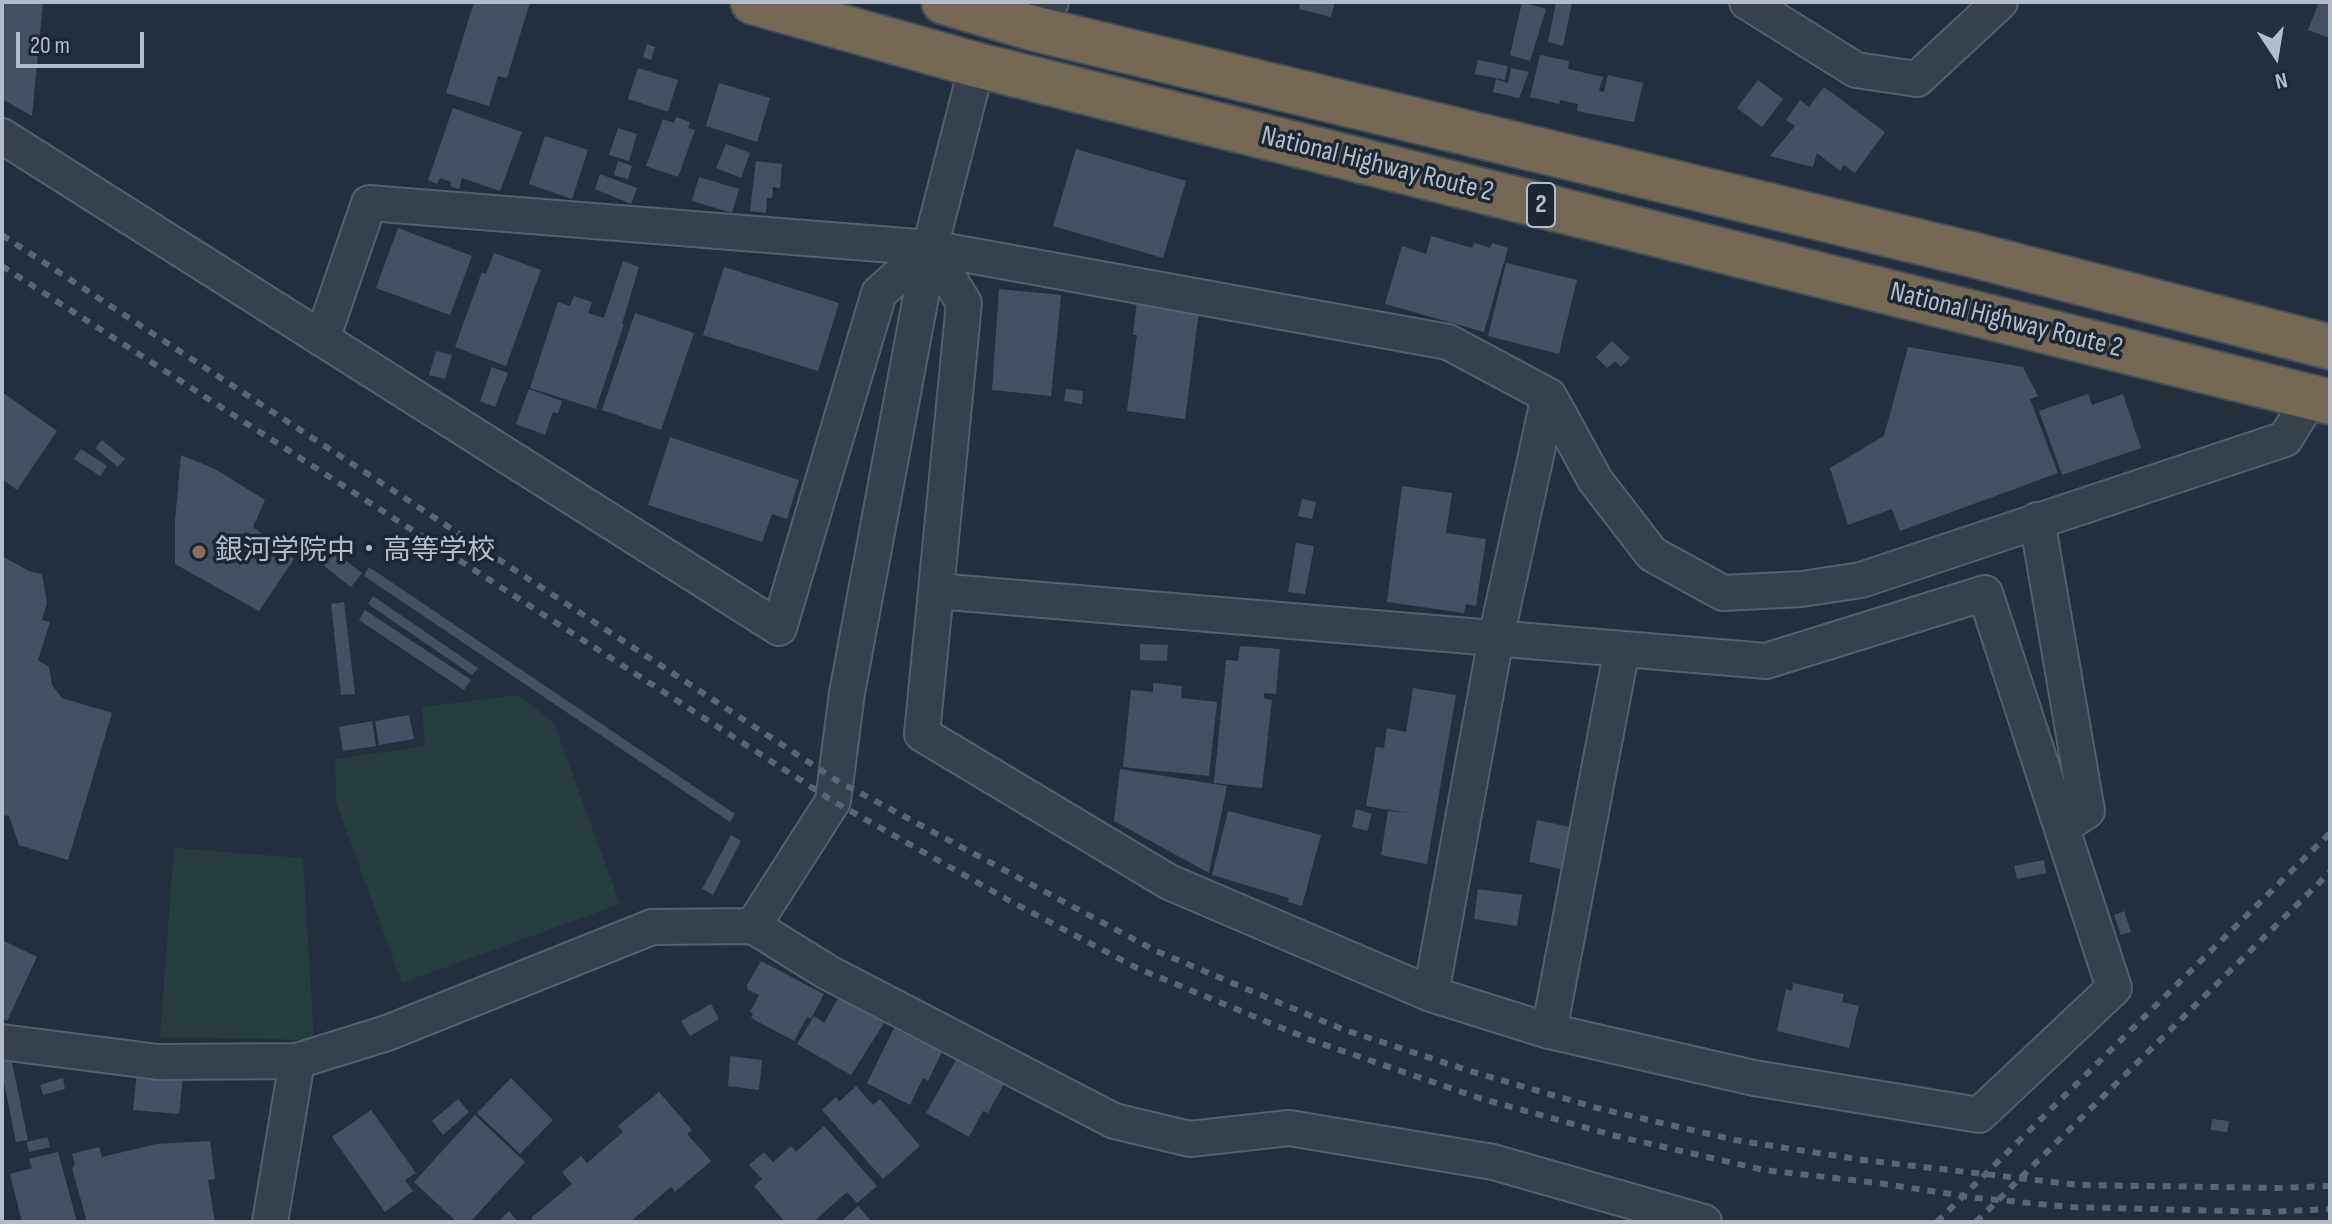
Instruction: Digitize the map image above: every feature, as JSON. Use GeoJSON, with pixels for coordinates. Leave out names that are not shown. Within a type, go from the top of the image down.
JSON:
{"type":"FeatureCollection","features":[{"type":"Feature","properties":{"kind":"highway","name":"National Highway Route 2"},"geometry":{"type":"LineString","coordinates":[[753,2],[977,65],[2320,400]]}},
{"type":"Feature","properties":{"kind":"highway","name":"National Highway Route 2"},"geometry":{"type":"LineString","coordinates":[[944,2],[1042,15],[2330,347]]}},
{"type":"Feature","properties":{"kind":"street"},"geometry":{"type":"LineString","coordinates":[[1747,2],[1856,70],[1917,79],[2000,2]]}},
{"type":"Feature","properties":{"kind":"street"},"geometry":{"type":"LineString","coordinates":[[753,926],[833,801],[847,693],[930,248],[977,65]]}},
{"type":"Feature","properties":{"kind":"street"},"geometry":{"type":"LineString","coordinates":[[2,136],[779,628],[879,293],[930,248]]}},
{"type":"Feature","properties":{"kind":"street"},"geometry":{"type":"LineString","coordinates":[[322,339],[369,203],[930,248],[1448,342],[1549,396],[1595,480],[1652,554],[1723,593],[1802,589],[1861,580],[2285,439],[2320,400]]}},
{"type":"Feature","properties":{"kind":"street"},"geometry":{"type":"LineString","coordinates":[[930,248],[964,303],[922,734],[1169,882],[1431,994],[1549,1031],[1754,1078],[1979,1115],[2114,988],[1985,593],[1766,661],[936,591]]}},
{"type":"Feature","properties":{"kind":"street"},"geometry":{"type":"LineString","coordinates":[[1431,994],[1496,638],[1549,396]]}},
{"type":"Feature","properties":{"kind":"street"},"geometry":{"type":"LineString","coordinates":[[2037,520],[2087,811],[2062,827]]}},
{"type":"Feature","properties":{"kind":"street"},"geometry":{"type":"LineString","coordinates":[[1549,1031],[1622,649]]}},
{"type":"Feature","properties":{"kind":"street"},"geometry":{"type":"LineString","coordinates":[[2,1042],[158,1062],[297,1061],[387,1033],[652,927],[753,926],[827,972],[1114,1121],[1190,1139],[1289,1128],[1493,1162],[1704,1222]]}},
{"type":"Feature","properties":{"kind":"street"},"geometry":{"type":"LineString","coordinates":[[270,1222],[297,1061]]}},
{"type":"Feature","properties":{"kind":"green space"},"geometry":{"type":"Polygon","coordinates":[[[518,695],[554,723],[620,904],[402,983],[336,802],[335,759],[425,746],[422,707],[518,695]]]}},
{"type":"Feature","properties":{"kind":"green space"},"geometry":{"type":"Polygon","coordinates":[[[174,848],[303,858],[314,1040],[160,1037],[174,848]]]}},
{"type":"Feature","properties":{"kind":"building"},"geometry":{"type":"Polygon","coordinates":[[[2,2],[43,2],[32,116],[2,99],[2,2]]]}},
{"type":"Feature","properties":{"kind":"building"},"geometry":{"type":"Polygon","coordinates":[[[474,2],[530,2],[507,78],[498,76],[489,106],[446,93],[474,2]]]}},
{"type":"Feature","properties":{"kind":"building"},"geometry":{"type":"Polygon","coordinates":[[[1300,2],[1335,2],[1331,17],[1299,9],[1300,2]]]}},
{"type":"Feature","properties":{"kind":"building"},"geometry":{"type":"Polygon","coordinates":[[[1522,2],[1546,9],[1530,61],[1510,55],[1522,2]]]}},
{"type":"Feature","properties":{"kind":"building"},"geometry":{"type":"Polygon","coordinates":[[[1556,2],[1572,2],[1563,46],[1548,42],[1556,2]]]}},
{"type":"Feature","properties":{"kind":"building"},"geometry":{"type":"Polygon","coordinates":[[[2319,2],[2330,2],[2330,38],[2308,30],[2319,2]]]}},
{"type":"Feature","properties":{"kind":"building"},"geometry":{"type":"Polygon","coordinates":[[[647,44],[655,47],[651,60],[643,57],[647,44]]]}},
{"type":"Feature","properties":{"kind":"building"},"geometry":{"type":"Polygon","coordinates":[[[1540,55],[1569,61],[1568,69],[1603,77],[1599,91],[1604,92],[1608,75],[1643,83],[1634,122],[1577,111],[1578,104],[1560,100],[1559,104],[1530,97],[1540,55]]]}},
{"type":"Feature","properties":{"kind":"building"},"geometry":{"type":"Polygon","coordinates":[[[1478,60],[1508,66],[1505,80],[1475,74],[1478,60]]]}},
{"type":"Feature","properties":{"kind":"building"},"geometry":{"type":"Polygon","coordinates":[[[638,68],[678,80],[668,112],[628,99],[638,68]]]}},
{"type":"Feature","properties":{"kind":"building"},"geometry":{"type":"Polygon","coordinates":[[[1511,68],[1529,72],[1519,98],[1493,92],[1496,79],[1508,83],[1511,68]]]}},
{"type":"Feature","properties":{"kind":"building"},"geometry":{"type":"Polygon","coordinates":[[[1758,80],[1783,99],[1762,127],[1737,108],[1758,80]]]}},
{"type":"Feature","properties":{"kind":"building"},"geometry":{"type":"Polygon","coordinates":[[[719,83],[770,98],[757,142],[706,126],[719,83]]]}},
{"type":"Feature","properties":{"kind":"building"},"geometry":{"type":"Polygon","coordinates":[[[1824,87],[1885,132],[1855,173],[1844,165],[1840,171],[1817,153],[1813,167],[1770,156],[1795,126],[1786,120],[1800,100],[1809,107],[1824,87]]]}},
{"type":"Feature","properties":{"kind":"building"},"geometry":{"type":"Polygon","coordinates":[[[453,108],[522,132],[500,191],[462,178],[459,189],[440,178],[437,184],[428,180],[453,108]]]}},
{"type":"Feature","properties":{"kind":"building"},"geometry":{"type":"Polygon","coordinates":[[[676,117],[690,122],[688,128],[695,130],[678,177],[646,166],[663,119],[674,123],[676,117]]]}},
{"type":"Feature","properties":{"kind":"building"},"geometry":{"type":"Polygon","coordinates":[[[618,128],[637,134],[629,161],[609,155],[618,128]]]}},
{"type":"Feature","properties":{"kind":"building"},"geometry":{"type":"Polygon","coordinates":[[[545,136],[588,150],[572,199],[529,184],[545,136]]]}},
{"type":"Feature","properties":{"kind":"building"},"geometry":{"type":"Polygon","coordinates":[[[726,144],[750,153],[741,178],[716,168],[726,144]]]}},
{"type":"Feature","properties":{"kind":"building"},"geometry":{"type":"Polygon","coordinates":[[[1076,149],[1186,181],[1163,258],[1053,226],[1076,149]]]}},
{"type":"Feature","properties":{"kind":"building"},"geometry":{"type":"Polygon","coordinates":[[[618,161],[632,166],[628,179],[614,175],[618,161]]]}},
{"type":"Feature","properties":{"kind":"building"},"geometry":{"type":"Polygon","coordinates":[[[756,161],[782,164],[780,188],[773,187],[772,198],[767,198],[766,213],[750,211],[756,161]]]}},
{"type":"Feature","properties":{"kind":"building"},"geometry":{"type":"Polygon","coordinates":[[[600,174],[637,188],[631,204],[595,189],[600,174]]]}},
{"type":"Feature","properties":{"kind":"building"},"geometry":{"type":"Polygon","coordinates":[[[699,177],[739,189],[732,213],[692,201],[699,177]]]}},
{"type":"Feature","properties":{"kind":"building"},"geometry":{"type":"Polygon","coordinates":[[[398,228],[472,256],[450,315],[376,288],[398,228]]]}},
{"type":"Feature","properties":{"kind":"building"},"geometry":{"type":"Polygon","coordinates":[[[1431,236],[1472,248],[1474,243],[1490,248],[1492,243],[1508,248],[1484,332],[1385,304],[1402,246],[1426,254],[1431,236]]]}},
{"type":"Feature","properties":{"kind":"building"},"geometry":{"type":"Polygon","coordinates":[[[494,253],[541,270],[506,366],[455,347],[482,272],[486,274],[494,253]]]}},
{"type":"Feature","properties":{"kind":"building"},"geometry":{"type":"Polygon","coordinates":[[[623,261],[639,267],[596,409],[530,388],[558,302],[570,306],[574,296],[592,302],[588,313],[604,318],[623,261]]]}},
{"type":"Feature","properties":{"kind":"building"},"geometry":{"type":"Polygon","coordinates":[[[1506,263],[1577,280],[1559,354],[1488,336],[1506,263]]]}},
{"type":"Feature","properties":{"kind":"building"},"geometry":{"type":"Polygon","coordinates":[[[724,267],[839,303],[818,371],[703,335],[724,267]]]}},
{"type":"Feature","properties":{"kind":"building"},"geometry":{"type":"Polygon","coordinates":[[[999,289],[1061,295],[1051,396],[992,390],[999,289]]]}},
{"type":"Feature","properties":{"kind":"building"},"geometry":{"type":"Polygon","coordinates":[[[1137,301],[1199,312],[1185,419],[1127,411],[1137,335],[1133,335],[1137,301]]]}},
{"type":"Feature","properties":{"kind":"building"},"geometry":{"type":"Polygon","coordinates":[[[635,313],[694,333],[661,430],[602,410],[635,313]]]}},
{"type":"Feature","properties":{"kind":"building"},"geometry":{"type":"Polygon","coordinates":[[[1612,341],[1630,358],[1621,367],[1615,361],[1607,368],[1596,357],[1612,341]]]}},
{"type":"Feature","properties":{"kind":"building"},"geometry":{"type":"Polygon","coordinates":[[[1908,347],[2023,367],[2038,396],[2030,399],[2058,473],[1900,531],[1892,509],[1848,525],[1830,468],[1884,436],[1908,347]]]}},
{"type":"Feature","properties":{"kind":"building"},"geometry":{"type":"Polygon","coordinates":[[[436,351],[452,355],[445,379],[429,375],[436,351]]]}},
{"type":"Feature","properties":{"kind":"building"},"geometry":{"type":"Polygon","coordinates":[[[492,367],[508,373],[495,407],[480,401],[492,367]]]}},
{"type":"Feature","properties":{"kind":"building"},"geometry":{"type":"Polygon","coordinates":[[[529,389],[562,401],[558,413],[553,412],[545,435],[516,424],[529,389]]]}},
{"type":"Feature","properties":{"kind":"building"},"geometry":{"type":"Polygon","coordinates":[[[1066,389],[1083,391],[1082,404],[1064,401],[1066,389]]]}},
{"type":"Feature","properties":{"kind":"building"},"geometry":{"type":"Polygon","coordinates":[[[2,392],[57,431],[17,490],[2,479],[2,392]]]}},
{"type":"Feature","properties":{"kind":"building"},"geometry":{"type":"Polygon","coordinates":[[[2088,394],[2092,405],[2123,394],[2141,448],[2062,475],[2039,411],[2088,394]]]}},
{"type":"Feature","properties":{"kind":"building"},"geometry":{"type":"Polygon","coordinates":[[[670,437],[799,480],[787,519],[772,514],[762,542],[648,505],[670,437]]]}},
{"type":"Feature","properties":{"kind":"building"},"geometry":{"type":"Polygon","coordinates":[[[102,440],[125,459],[118,467],[95,448],[102,440]]]}},
{"type":"Feature","properties":{"kind":"building"},"geometry":{"type":"Polygon","coordinates":[[[81,449],[107,466],[100,476],[74,459],[81,449]]]}},
{"type":"Feature","properties":{"kind":"building"},"geometry":{"type":"Polygon","coordinates":[[[181,455],[215,469],[265,500],[253,527],[294,559],[259,611],[175,564],[181,455]]]}},
{"type":"Feature","properties":{"kind":"building"},"geometry":{"type":"Polygon","coordinates":[[[1402,486],[1452,493],[1446,533],[1486,539],[1476,606],[1466,604],[1464,613],[1387,602],[1402,486]]]}},
{"type":"Feature","properties":{"kind":"building"},"geometry":{"type":"Polygon","coordinates":[[[1302,499],[1316,502],[1312,519],[1298,516],[1302,499]]]}},
{"type":"Feature","properties":{"kind":"building"},"geometry":{"type":"Polygon","coordinates":[[[1296,543],[1314,546],[1305,594],[1288,592],[1296,543]]]}},
{"type":"Feature","properties":{"kind":"building"},"geometry":{"type":"Polygon","coordinates":[[[335,552],[362,573],[351,587],[324,566],[335,552]]]}},
{"type":"Feature","properties":{"kind":"building"},"geometry":{"type":"Polygon","coordinates":[[[2,556],[29,571],[42,574],[47,603],[42,620],[50,622],[38,660],[49,667],[52,685],[62,698],[112,713],[68,860],[19,845],[9,816],[2,815],[2,556]]]}},
{"type":"Feature","properties":{"kind":"building"},"geometry":{"type":"Polygon","coordinates":[[[369,567],[735,814],[730,822],[364,576],[369,567]]]}},
{"type":"Feature","properties":{"kind":"building"},"geometry":{"type":"Polygon","coordinates":[[[373,596],[478,668],[472,675],[368,604],[373,596]]]}},
{"type":"Feature","properties":{"kind":"building"},"geometry":{"type":"Polygon","coordinates":[[[344,602],[355,694],[341,695],[331,604],[344,602]]]}},
{"type":"Feature","properties":{"kind":"building"},"geometry":{"type":"Polygon","coordinates":[[[365,610],[471,680],[464,690],[359,620],[365,610]]]}},
{"type":"Feature","properties":{"kind":"building"},"geometry":{"type":"Polygon","coordinates":[[[1140,644],[1168,645],[1167,661],[1140,660],[1140,644]]]}},
{"type":"Feature","properties":{"kind":"building"},"geometry":{"type":"Polygon","coordinates":[[[1240,646],[1280,649],[1276,694],[1264,693],[1264,698],[1272,700],[1262,788],[1214,783],[1226,660],[1238,661],[1240,646]]]}},
{"type":"Feature","properties":{"kind":"building"},"geometry":{"type":"Polygon","coordinates":[[[1153,683],[1182,686],[1181,698],[1217,702],[1209,776],[1123,767],[1131,690],[1153,692],[1153,683]]]}},
{"type":"Feature","properties":{"kind":"building"},"geometry":{"type":"Polygon","coordinates":[[[1413,688],[1456,695],[1427,864],[1381,855],[1388,811],[1409,813],[1366,806],[1376,747],[1384,748],[1387,728],[1406,732],[1413,688]]]}},
{"type":"Feature","properties":{"kind":"building"},"geometry":{"type":"Polygon","coordinates":[[[409,715],[414,739],[379,745],[375,721],[409,715]]]}},
{"type":"Feature","properties":{"kind":"building"},"geometry":{"type":"Polygon","coordinates":[[[372,721],[376,746],[343,751],[339,727],[372,721]]]}},
{"type":"Feature","properties":{"kind":"building"},"geometry":{"type":"Polygon","coordinates":[[[1120,769],[1227,786],[1209,873],[1114,821],[1120,769]]]}},
{"type":"Feature","properties":{"kind":"building"},"geometry":{"type":"Polygon","coordinates":[[[1356,809],[1372,814],[1367,831],[1352,827],[1356,809]]]}},
{"type":"Feature","properties":{"kind":"building"},"geometry":{"type":"Polygon","coordinates":[[[1228,811],[1321,835],[1302,906],[1288,902],[1289,898],[1212,875],[1228,811]]]}},
{"type":"Feature","properties":{"kind":"building"},"geometry":{"type":"Polygon","coordinates":[[[1537,820],[1575,828],[1566,870],[1529,862],[1537,820]]]}},
{"type":"Feature","properties":{"kind":"building"},"geometry":{"type":"Polygon","coordinates":[[[731,835],[741,841],[713,895],[702,889],[731,835]]]}},
{"type":"Feature","properties":{"kind":"building"},"geometry":{"type":"Polygon","coordinates":[[[2044,860],[2046,873],[2017,879],[2014,866],[2044,860]]]}},
{"type":"Feature","properties":{"kind":"building"},"geometry":{"type":"Polygon","coordinates":[[[1478,889],[1522,895],[1517,926],[1474,919],[1478,889]]]}},
{"type":"Feature","properties":{"kind":"building"},"geometry":{"type":"Polygon","coordinates":[[[2124,911],[2131,932],[2121,935],[2114,915],[2124,911]]]}},
{"type":"Feature","properties":{"kind":"building"},"geometry":{"type":"Polygon","coordinates":[[[2,940],[37,957],[7,1021],[2,1018],[2,940]]]}},
{"type":"Feature","properties":{"kind":"building"},"geometry":{"type":"Polygon","coordinates":[[[761,961],[824,994],[811,1019],[807,1017],[794,1041],[751,1018],[753,1014],[750,1012],[759,995],[748,990],[747,985],[761,961]]]}},
{"type":"Feature","properties":{"kind":"building"},"geometry":{"type":"Polygon","coordinates":[[[1793,983],[1844,994],[1842,1002],[1859,1006],[1849,1048],[1777,1031],[1786,989],[1792,991],[1793,983]]]}},
{"type":"Feature","properties":{"kind":"building"},"geometry":{"type":"Polygon","coordinates":[[[839,997],[884,1023],[851,1075],[797,1044],[814,1016],[824,1023],[839,997]]]}},
{"type":"Feature","properties":{"kind":"building"},"geometry":{"type":"Polygon","coordinates":[[[711,1004],[719,1019],[690,1036],[681,1021],[711,1004]]]}},
{"type":"Feature","properties":{"kind":"building"},"geometry":{"type":"Polygon","coordinates":[[[894,1028],[942,1052],[928,1081],[923,1078],[910,1105],[867,1083],[894,1028]]]}},
{"type":"Feature","properties":{"kind":"building"},"geometry":{"type":"Polygon","coordinates":[[[730,1056],[762,1060],[759,1090],[728,1086],[730,1056]]]}},
{"type":"Feature","properties":{"kind":"building"},"geometry":{"type":"Polygon","coordinates":[[[11,1058],[28,1140],[16,1142],[2,1072],[2,1059],[11,1058]]]}},
{"type":"Feature","properties":{"kind":"building"},"geometry":{"type":"Polygon","coordinates":[[[957,1058],[1004,1084],[988,1113],[983,1111],[969,1137],[926,1113],[957,1058]]]}},
{"type":"Feature","properties":{"kind":"building"},"geometry":{"type":"Polygon","coordinates":[[[137,1072],[183,1077],[179,1114],[133,1110],[137,1072]]]}},
{"type":"Feature","properties":{"kind":"building"},"geometry":{"type":"Polygon","coordinates":[[[63,1078],[65,1089],[43,1095],[40,1085],[63,1078]]]}},
{"type":"Feature","properties":{"kind":"building"},"geometry":{"type":"Polygon","coordinates":[[[511,1078],[553,1120],[520,1154],[477,1113],[511,1078]]]}},
{"type":"Feature","properties":{"kind":"building"},"geometry":{"type":"Polygon","coordinates":[[[856,1086],[873,1105],[880,1099],[920,1146],[883,1179],[822,1110],[836,1097],[839,1102],[856,1086]]]}},
{"type":"Feature","properties":{"kind":"building"},"geometry":{"type":"Polygon","coordinates":[[[659,1092],[692,1130],[687,1134],[711,1161],[675,1192],[671,1187],[630,1222],[534,1222],[531,1218],[572,1184],[562,1172],[581,1156],[587,1163],[623,1132],[618,1126],[659,1092]]]}},
{"type":"Feature","properties":{"kind":"building"},"geometry":{"type":"Polygon","coordinates":[[[458,1099],[469,1112],[443,1135],[432,1121],[458,1099]]]}},
{"type":"Feature","properties":{"kind":"building"},"geometry":{"type":"Polygon","coordinates":[[[371,1110],[416,1173],[405,1180],[413,1191],[385,1212],[332,1137],[371,1110]]]}},
{"type":"Feature","properties":{"kind":"building"},"geometry":{"type":"Polygon","coordinates":[[[475,1115],[525,1162],[470,1222],[457,1222],[414,1182],[475,1115]]]}},
{"type":"Feature","properties":{"kind":"building"},"geometry":{"type":"Polygon","coordinates":[[[2212,1119],[2229,1121],[2227,1132],[2211,1130],[2212,1119]]]}},
{"type":"Feature","properties":{"kind":"building"},"geometry":{"type":"Polygon","coordinates":[[[824,1126],[877,1186],[857,1203],[847,1192],[813,1222],[785,1222],[754,1186],[762,1179],[749,1165],[764,1152],[773,1162],[791,1146],[796,1152],[824,1126]]]}},
{"type":"Feature","properties":{"kind":"building"},"geometry":{"type":"Polygon","coordinates":[[[47,1137],[50,1147],[29,1152],[27,1142],[47,1137]]]}},
{"type":"Feature","properties":{"kind":"building"},"geometry":{"type":"Polygon","coordinates":[[[210,1141],[215,1179],[208,1180],[215,1222],[87,1222],[72,1168],[75,1165],[72,1154],[99,1147],[102,1157],[156,1144],[210,1141]]]}},
{"type":"Feature","properties":{"kind":"building"},"geometry":{"type":"Polygon","coordinates":[[[58,1152],[77,1222],[22,1222],[10,1174],[32,1168],[29,1159],[58,1152]]]}},
{"type":"Feature","properties":{"kind":"building"},"geometry":{"type":"Polygon","coordinates":[[[858,1206],[872,1222],[841,1222],[858,1206]]]}},
{"type":"Feature","properties":{"kind":"building"},"geometry":{"type":"Polygon","coordinates":[[[509,1211],[518,1222],[498,1222],[509,1211]]]}},
{"type":"Feature","properties":{"kind":"railway"},"geometry":{"type":"LineString","coordinates":[[2,235],[836,780],[1154,950],[1342,1029],[1597,1108],[1735,1140],[1863,1160],[2079,1185],[2330,1186]]}},
{"type":"Feature","properties":{"kind":"railway"},"geometry":{"type":"LineString","coordinates":[[2,266],[833,801],[1010,901],[1137,968],[1311,1040],[1479,1098],[1616,1136],[1764,1170],[2071,1207],[2268,1212],[2330,1209]]}},
{"type":"Feature","properties":{"kind":"railway"},"geometry":{"type":"LineString","coordinates":[[1937,1222],[2330,833]]}},
{"type":"Feature","properties":{"kind":"railway"},"geometry":{"type":"LineString","coordinates":[[1976,1222],[2330,872]]}},
{"type":"Feature","properties":{"kind":"place","name":"銀河学院中・高等学校"},"geometry":{"type":"Point","coordinates":[199,552]}}]}
